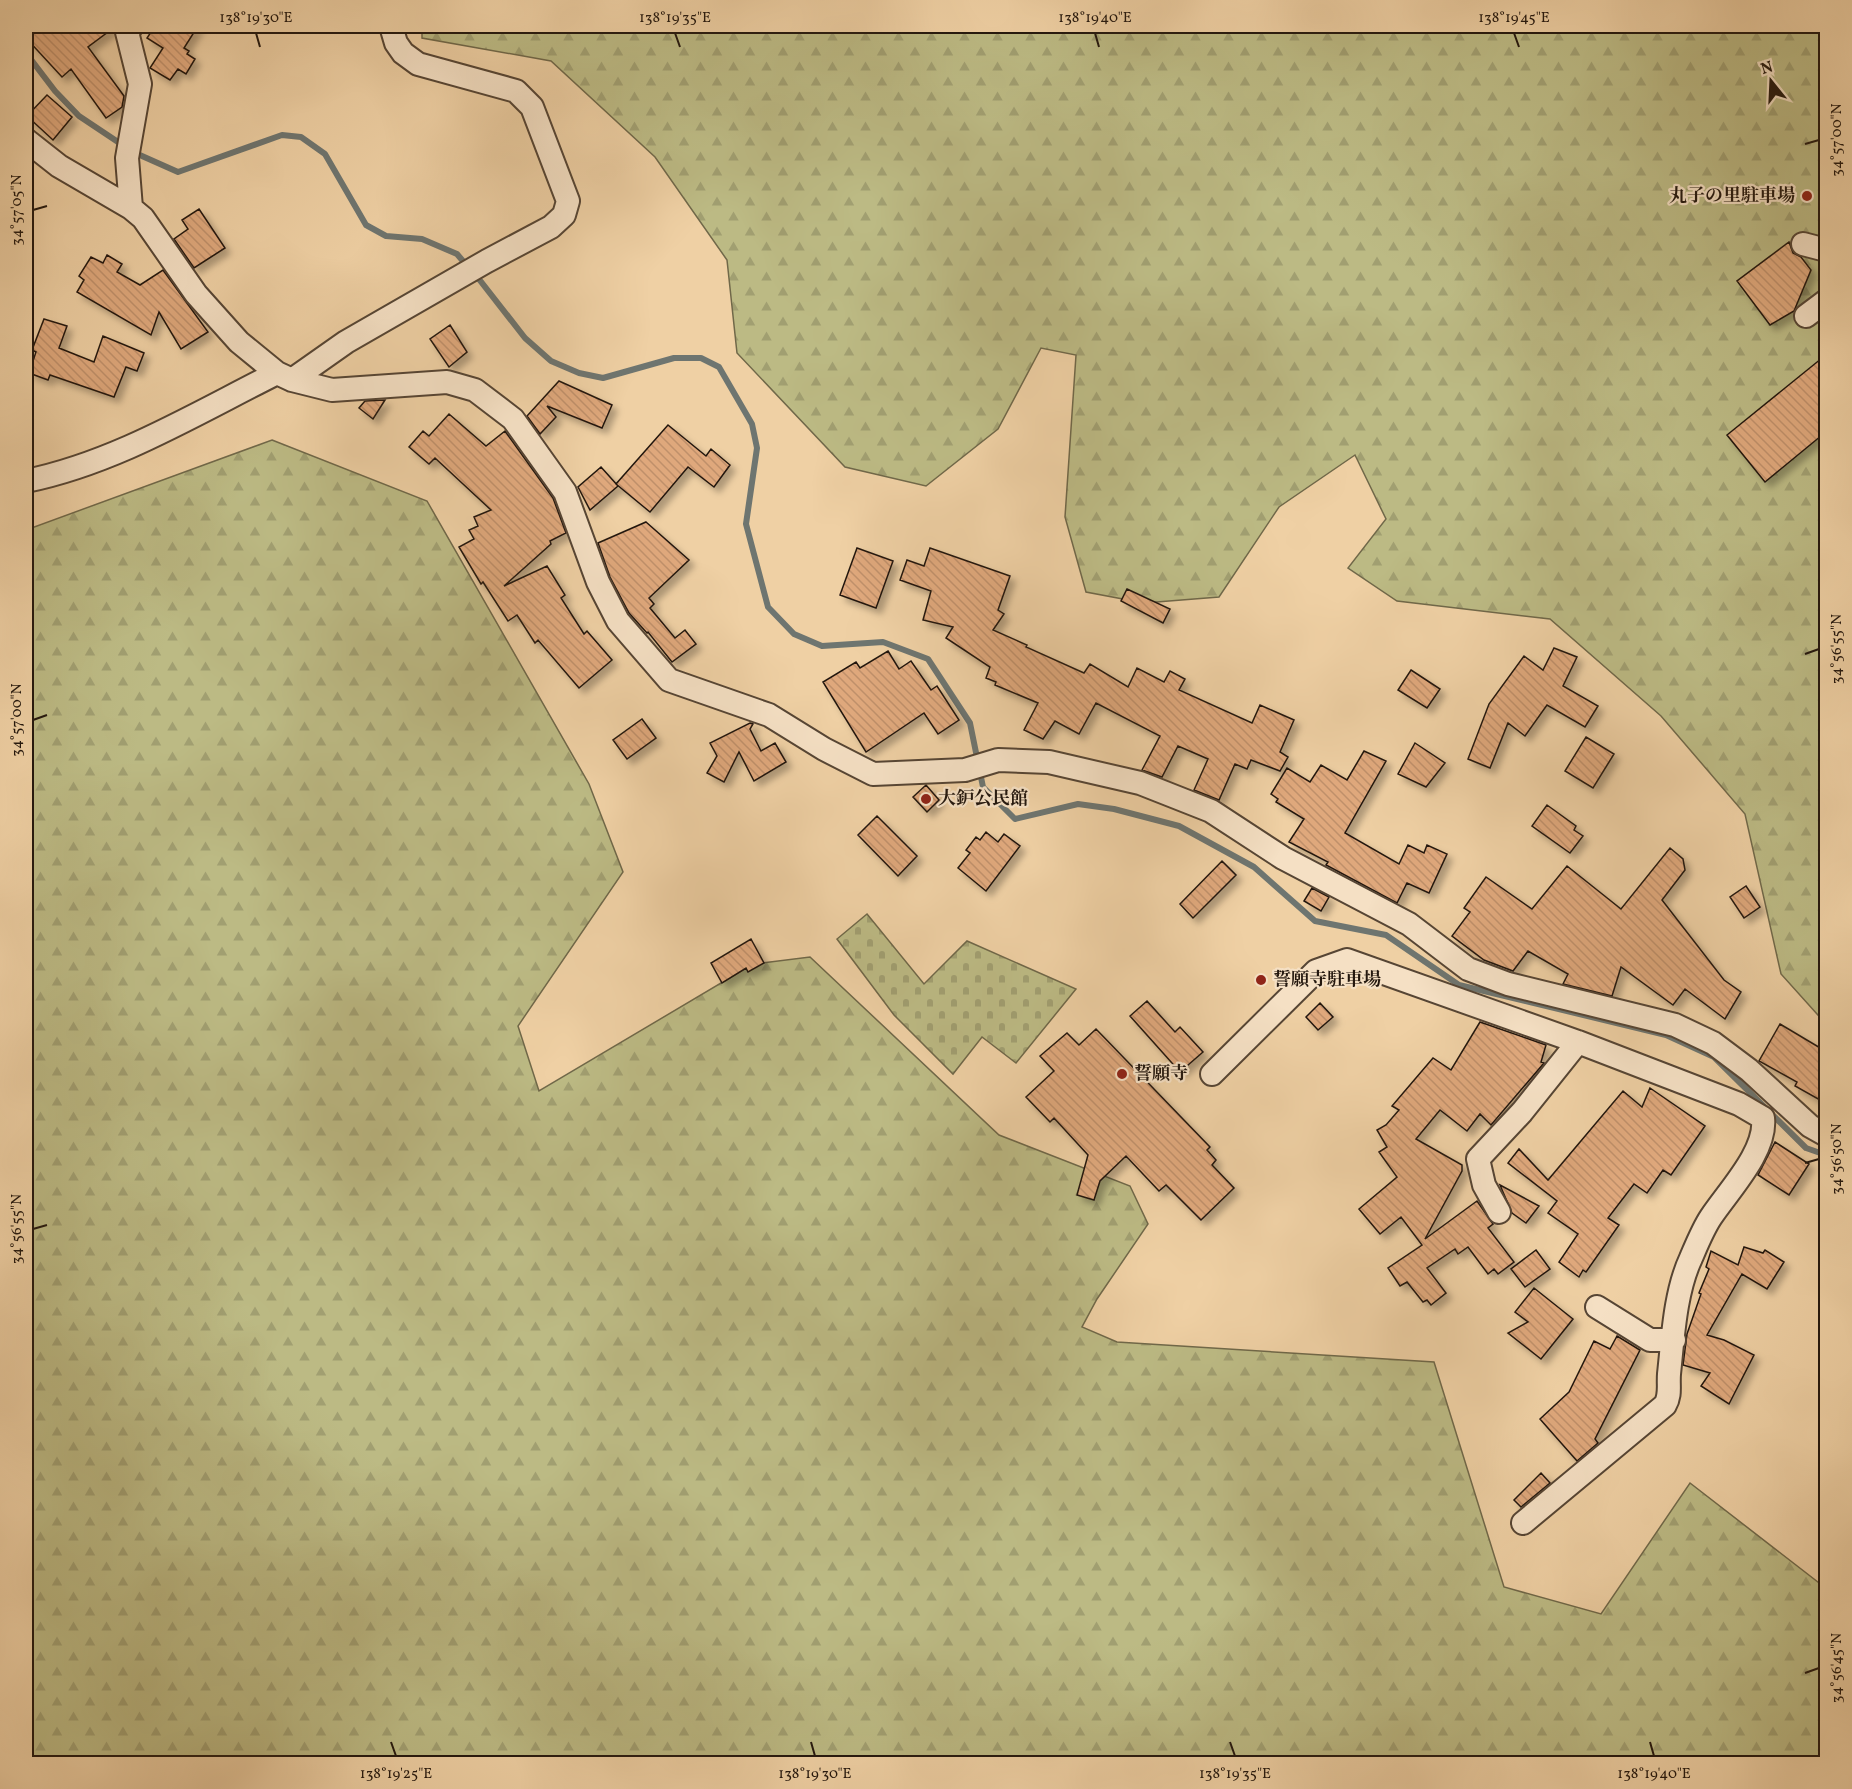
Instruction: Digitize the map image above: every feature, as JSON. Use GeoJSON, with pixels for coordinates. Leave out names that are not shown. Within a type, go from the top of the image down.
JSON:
{"type":"FeatureCollection","features":[{"type":"Feature","properties":{"kind":"street"},"geometry":{"type":"LineString","coordinates":[[131,208],[129,148],[140,84],[127,32],[132,26]]}},
{"type":"Feature","properties":{"kind":"street"},"geometry":{"type":"LineString","coordinates":[[26,481],[60,474],[101,461],[284,377],[551,227],[564,215],[568,201],[532,107],[516,91],[418,64],[403,53],[396,43],[391,26]]}},
{"type":"Feature","properties":{"kind":"street"},"geometry":{"type":"LineString","coordinates":[[26,140],[59,166],[131,208],[154,231],[196,294],[239,342],[284,377],[332,390],[447,382],[475,390],[513,419],[565,492],[598,582],[618,621],[669,680],[769,715],[824,749],[873,774],[965,770],[998,760],[1049,762],[1129,781],[1211,811],[1283,858],[1409,924],[1468,969],[1508,984],[1675,1025],[1713,1043],[1749,1070],[1810,1126],[1827,1135]]}},
{"type":"Feature","properties":{"kind":"street"},"geometry":{"type":"LineString","coordinates":[[1803,244],[1827,250]]}},
{"type":"Feature","properties":{"kind":"street"},"geometry":{"type":"LineString","coordinates":[[1806,316],[1827,301]]}},
{"type":"Feature","properties":{"kind":"street"},"geometry":{"type":"LineString","coordinates":[[1212,1074],[1316,971],[1347,960],[1573,1040],[1739,1104],[1763,1118]]}},
{"type":"Feature","properties":{"kind":"street"},"geometry":{"type":"LineString","coordinates":[[1499,1212],[1484,1185],[1478,1160],[1522,1112],[1573,1040],[1573,1000]]}},
{"type":"Feature","properties":{"kind":"street"},"geometry":{"type":"LineString","coordinates":[[1763,1118],[1789,1107]]}},
{"type":"Feature","properties":{"kind":"street"},"geometry":{"type":"LineString","coordinates":[[1523,1523],[1665,1405],[1670,1397],[1669,1377],[1677,1313],[1689,1261],[1709,1219],[1741,1176],[1761,1139],[1763,1118]]}},
{"type":"Feature","properties":{"kind":"street"},"geometry":{"type":"LineString","coordinates":[[1597,1306],[1650,1340],[1674,1340]]}},
{"type":"Feature","properties":{"kind":"green space"},"geometry":{"type":"Polygon","coordinates":[[[422,26],[1826,26],[1826,1024],[1781,974],[1745,814],[1661,716],[1550,619],[1397,601],[1348,568],[1386,519],[1355,455],[1279,507],[1219,597],[1144,603],[1086,592],[1065,517],[1076,355],[1041,348],[998,429],[926,486],[845,467],[737,353],[727,260],[655,157],[551,61],[422,38],[422,26]]]}},
{"type":"Feature","properties":{"kind":"green space"},"geometry":{"type":"Polygon","coordinates":[[[272,440],[427,501],[589,784],[623,872],[518,1026],[539,1091],[753,964],[810,957],[999,1135],[1130,1186],[1148,1224],[1097,1299],[1082,1327],[1117,1342],[1434,1362],[1504,1587],[1601,1614],[1690,1483],[1823,1586],[1826,1590],[1826,1763],[26,1764],[26,530],[272,440]]]}},
{"type":"Feature","properties":{"kind":"green space"},"geometry":{"type":"Polygon","coordinates":[[[867,914],[924,984],[967,941],[1076,989],[1016,1063],[982,1037],[953,1074],[894,1015],[837,939],[867,914]]]}},
{"type":"Feature","properties":{"kind":"building"},"geometry":{"type":"Polygon","coordinates":[[[26,26],[116,26],[88,47],[124,96],[122,107],[106,118],[71,69],[62,77],[26,38],[26,26]]]}},
{"type":"Feature","properties":{"kind":"building"},"geometry":{"type":"Polygon","coordinates":[[[155,26],[198,26],[184,48],[189,51],[187,54],[195,59],[186,74],[178,69],[170,80],[150,68],[163,48],[147,38],[155,26]]]}},
{"type":"Feature","properties":{"kind":"building"},"geometry":{"type":"Polygon","coordinates":[[[47,95],[72,117],[53,140],[27,116],[47,95]]]}},
{"type":"Feature","properties":{"kind":"building"},"geometry":{"type":"Polygon","coordinates":[[[199,209],[225,248],[194,268],[174,239],[188,229],[182,220],[199,209]]]}},
{"type":"Feature","properties":{"kind":"building"},"geometry":{"type":"Polygon","coordinates":[[[1789,242],[1793,253],[1801,257],[1811,270],[1794,311],[1770,325],[1737,281],[1789,242]]]}},
{"type":"Feature","properties":{"kind":"building"},"geometry":{"type":"Polygon","coordinates":[[[107,255],[122,264],[117,272],[140,285],[163,270],[208,332],[181,349],[159,312],[151,335],[77,292],[84,280],[79,276],[91,257],[103,263],[107,255]]]}},
{"type":"Feature","properties":{"kind":"building"},"geometry":{"type":"Polygon","coordinates":[[[44,319],[67,326],[59,348],[94,362],[103,336],[144,353],[137,371],[126,367],[114,397],[50,375],[48,380],[29,373],[36,352],[32,350],[44,319]]]}},
{"type":"Feature","properties":{"kind":"building"},"geometry":{"type":"Polygon","coordinates":[[[450,325],[467,352],[449,367],[430,339],[450,325]]]}},
{"type":"Feature","properties":{"kind":"building"},"geometry":{"type":"Polygon","coordinates":[[[1827,354],[1827,431],[1765,482],[1727,435],[1827,354]]]}},
{"type":"Feature","properties":{"kind":"building"},"geometry":{"type":"Polygon","coordinates":[[[559,381],[612,405],[602,428],[547,406],[556,417],[540,434],[527,416],[559,381]]]}},
{"type":"Feature","properties":{"kind":"building"},"geometry":{"type":"Polygon","coordinates":[[[385,400],[373,419],[359,408],[365,401],[385,400]]]}},
{"type":"Feature","properties":{"kind":"building"},"geometry":{"type":"Polygon","coordinates":[[[449,414],[486,446],[505,431],[553,498],[566,533],[550,541],[551,544],[504,586],[547,566],[565,595],[561,598],[584,634],[587,631],[612,660],[579,688],[538,640],[535,643],[517,615],[508,621],[483,582],[481,584],[459,547],[474,539],[469,530],[478,526],[474,517],[491,510],[435,458],[429,464],[409,447],[423,431],[429,436],[449,414]]]}},
{"type":"Feature","properties":{"kind":"building"},"geometry":{"type":"Polygon","coordinates":[[[668,425],[706,456],[711,449],[730,465],[714,487],[688,467],[650,512],[616,484],[668,425]]]}},
{"type":"Feature","properties":{"kind":"building"},"geometry":{"type":"Polygon","coordinates":[[[601,467],[618,486],[590,510],[578,487],[601,467]]]}},
{"type":"Feature","properties":{"kind":"building"},"geometry":{"type":"Polygon","coordinates":[[[646,522],[689,560],[649,598],[654,604],[650,608],[675,638],[685,630],[696,644],[672,662],[629,613],[610,577],[598,543],[646,522]]]}},
{"type":"Feature","properties":{"kind":"building"},"geometry":{"type":"Polygon","coordinates":[[[857,548],[893,561],[876,608],[840,595],[857,548]]]}},
{"type":"Feature","properties":{"kind":"building"},"geometry":{"type":"Polygon","coordinates":[[[930,548],[1010,576],[998,610],[1004,614],[993,630],[1027,645],[1026,647],[1084,673],[1090,664],[1128,687],[1137,668],[1164,682],[1170,671],[1185,679],[1179,690],[1252,723],[1260,705],[1294,720],[1280,752],[1288,757],[1280,771],[1251,760],[1247,769],[1235,764],[1219,800],[1194,790],[1208,759],[1178,746],[1162,777],[1142,770],[1160,736],[1096,703],[1079,734],[1055,721],[1043,739],[1024,730],[1038,703],[995,685],[996,682],[986,678],[990,667],[946,638],[953,627],[923,620],[931,591],[900,580],[907,560],[924,566],[930,548]]]}},
{"type":"Feature","properties":{"kind":"building"},"geometry":{"type":"Polygon","coordinates":[[[1127,589],[1170,609],[1163,623],[1121,601],[1127,589]]]}},
{"type":"Feature","properties":{"kind":"building"},"geometry":{"type":"Polygon","coordinates":[[[1554,648],[1577,657],[1563,686],[1598,706],[1585,727],[1547,705],[1525,736],[1508,723],[1490,768],[1468,759],[1489,704],[1524,656],[1543,670],[1554,648]]]}},
{"type":"Feature","properties":{"kind":"building"},"geometry":{"type":"Polygon","coordinates":[[[888,651],[899,669],[911,661],[931,690],[937,686],[959,720],[938,734],[924,713],[866,752],[823,682],[856,662],[860,668],[888,651]]]}},
{"type":"Feature","properties":{"kind":"building"},"geometry":{"type":"Polygon","coordinates":[[[1411,670],[1440,689],[1427,708],[1398,690],[1411,670]]]}},
{"type":"Feature","properties":{"kind":"building"},"geometry":{"type":"Polygon","coordinates":[[[642,719],[656,738],[627,759],[613,740],[642,719]]]}},
{"type":"Feature","properties":{"kind":"building"},"geometry":{"type":"Polygon","coordinates":[[[750,723],[753,724],[750,729],[761,751],[775,743],[786,762],[754,781],[739,752],[724,782],[707,773],[717,756],[710,743],[750,723]]]}},
{"type":"Feature","properties":{"kind":"building"},"geometry":{"type":"Polygon","coordinates":[[[1586,737],[1614,754],[1593,788],[1565,771],[1586,737]]]}},
{"type":"Feature","properties":{"kind":"building"},"geometry":{"type":"Polygon","coordinates":[[[1415,743],[1445,763],[1426,787],[1398,774],[1415,743]]]}},
{"type":"Feature","properties":{"kind":"building"},"geometry":{"type":"Polygon","coordinates":[[[1364,751],[1386,761],[1345,833],[1399,864],[1408,845],[1424,853],[1427,845],[1447,854],[1429,893],[1407,883],[1397,903],[1326,865],[1328,862],[1289,842],[1304,819],[1276,802],[1278,799],[1271,794],[1287,768],[1310,782],[1321,765],[1347,780],[1364,751]]]}},
{"type":"Feature","properties":{"kind":"building","name":"大鈩公民館"},"geometry":{"type":"Polygon","coordinates":[[[926,785],[939,800],[927,812],[913,797],[926,785]]]}},
{"type":"Feature","properties":{"kind":"building"},"geometry":{"type":"Polygon","coordinates":[[[1547,805],[1576,826],[1574,830],[1583,836],[1570,853],[1532,826],[1547,805]]]}},
{"type":"Feature","properties":{"kind":"building"},"geometry":{"type":"Polygon","coordinates":[[[877,816],[917,856],[898,876],[858,835],[877,816]]]}},
{"type":"Feature","properties":{"kind":"building"},"geometry":{"type":"Polygon","coordinates":[[[986,832],[998,842],[1004,834],[1020,846],[986,891],[958,868],[970,853],[966,850],[976,837],[980,840],[986,832]]]}},
{"type":"Feature","properties":{"kind":"building"},"geometry":{"type":"Polygon","coordinates":[[[1670,848],[1683,859],[1685,870],[1662,900],[1724,980],[1741,992],[1725,1019],[1685,989],[1673,1005],[1621,967],[1612,996],[1563,984],[1568,974],[1528,951],[1513,971],[1484,960],[1452,936],[1470,912],[1464,908],[1486,877],[1532,909],[1567,866],[1621,909],[1670,848]]]}},
{"type":"Feature","properties":{"kind":"building"},"geometry":{"type":"Polygon","coordinates":[[[1222,861],[1236,875],[1193,918],[1180,904],[1222,861]]]}},
{"type":"Feature","properties":{"kind":"building"},"geometry":{"type":"Polygon","coordinates":[[[1746,886],[1760,907],[1744,918],[1730,897],[1746,886]]]}},
{"type":"Feature","properties":{"kind":"building"},"geometry":{"type":"Polygon","coordinates":[[[1312,888],[1329,897],[1321,911],[1304,901],[1312,888]]]}},
{"type":"Feature","properties":{"kind":"building"},"geometry":{"type":"Polygon","coordinates":[[[751,939],[764,963],[748,972],[746,968],[722,983],[711,963],[751,939]]]}},
{"type":"Feature","properties":{"kind":"building"},"geometry":{"type":"Polygon","coordinates":[[[1147,1001],[1175,1032],[1180,1027],[1203,1052],[1180,1072],[1130,1016],[1147,1001]]]}},
{"type":"Feature","properties":{"kind":"building"},"geometry":{"type":"Polygon","coordinates":[[[1320,1003],[1333,1017],[1318,1030],[1306,1017],[1320,1003]]]}},
{"type":"Feature","properties":{"kind":"building"},"geometry":{"type":"Polygon","coordinates":[[[1480,1022],[1546,1045],[1541,1062],[1544,1063],[1491,1125],[1480,1114],[1467,1131],[1440,1110],[1416,1139],[1462,1165],[1462,1171],[1425,1239],[1477,1201],[1493,1224],[1488,1228],[1514,1262],[1498,1274],[1494,1269],[1488,1274],[1468,1247],[1458,1254],[1455,1249],[1427,1268],[1446,1293],[1431,1305],[1427,1300],[1423,1302],[1407,1282],[1400,1286],[1388,1268],[1422,1245],[1401,1217],[1380,1234],[1359,1209],[1397,1177],[1379,1152],[1387,1147],[1377,1130],[1386,1125],[1399,1110],[1392,1106],[1433,1058],[1451,1070],[1480,1022]]]}},
{"type":"Feature","properties":{"kind":"building"},"geometry":{"type":"Polygon","coordinates":[[[1780,1024],[1827,1052],[1827,1089],[1820,1100],[1795,1086],[1797,1082],[1759,1061],[1780,1024]]]}},
{"type":"Feature","properties":{"kind":"building"},"geometry":{"type":"Polygon","coordinates":[[[1096,1029],[1210,1147],[1207,1150],[1216,1160],[1212,1165],[1234,1188],[1201,1220],[1166,1185],[1159,1191],[1126,1156],[1100,1181],[1094,1200],[1077,1195],[1088,1155],[1054,1118],[1050,1122],[1026,1097],[1054,1071],[1040,1056],[1067,1033],[1079,1045],[1096,1029]]]}},
{"type":"Feature","properties":{"kind":"building"},"geometry":{"type":"Polygon","coordinates":[[[1650,1088],[1705,1126],[1671,1175],[1663,1170],[1647,1193],[1634,1184],[1608,1218],[1619,1225],[1586,1272],[1583,1270],[1579,1277],[1559,1262],[1578,1234],[1548,1213],[1557,1201],[1508,1163],[1519,1149],[1548,1180],[1623,1091],[1642,1107],[1650,1088]]]}},
{"type":"Feature","properties":{"kind":"building"},"geometry":{"type":"Polygon","coordinates":[[[1775,1142],[1809,1164],[1789,1195],[1758,1175],[1775,1142]]]}},
{"type":"Feature","properties":{"kind":"building"},"geometry":{"type":"Polygon","coordinates":[[[1500,1185],[1539,1206],[1526,1223],[1512,1213],[1500,1185]]]}},
{"type":"Feature","properties":{"kind":"building"},"geometry":{"type":"Polygon","coordinates":[[[1744,1247],[1763,1253],[1765,1250],[1784,1262],[1767,1289],[1742,1274],[1707,1335],[1724,1340],[1754,1355],[1729,1404],[1701,1386],[1710,1373],[1683,1365],[1687,1334],[1709,1269],[1706,1267],[1711,1251],[1738,1265],[1744,1247]]]}},
{"type":"Feature","properties":{"kind":"building"},"geometry":{"type":"Polygon","coordinates":[[[1536,1250],[1550,1269],[1525,1287],[1511,1269],[1536,1250]]]}},
{"type":"Feature","properties":{"kind":"building"},"geometry":{"type":"Polygon","coordinates":[[[1534,1288],[1573,1319],[1541,1359],[1508,1333],[1528,1322],[1515,1312],[1534,1288]]]}},
{"type":"Feature","properties":{"kind":"building"},"geometry":{"type":"Polygon","coordinates":[[[1617,1336],[1640,1350],[1595,1439],[1598,1443],[1577,1461],[1540,1419],[1569,1392],[1594,1341],[1610,1349],[1617,1336]]]}},
{"type":"Feature","properties":{"kind":"building"},"geometry":{"type":"Polygon","coordinates":[[[1541,1473],[1550,1483],[1521,1507],[1514,1500],[1541,1473]]]}},
{"type":"Feature","properties":{"kind":"waterway"},"geometry":{"type":"LineString","coordinates":[[26,53],[55,91],[79,116],[124,146]]}},
{"type":"Feature","properties":{"kind":"waterway"},"geometry":{"type":"LineString","coordinates":[[133,152],[178,172],[282,135],[301,137],[325,154],[366,225],[386,236],[422,239],[457,254],[468,267]]}},
{"type":"Feature","properties":{"kind":"waterway"},"geometry":{"type":"LineString","coordinates":[[475,274],[525,338],[551,361],[579,373],[603,378],[674,358],[701,358],[719,367],[752,424],[757,448],[746,524],[768,607],[794,634],[822,646],[883,642],[928,659],[970,723],[983,787],[1015,819],[1078,804],[1114,809],[1179,826],[1254,867],[1315,921],[1386,935],[1459,985],[1666,1035],[1714,1057],[1806,1148],[1826,1155]]}},
{"type":"Feature","properties":{"kind":"place","name":"丸子の里駐車場"},"geometry":{"type":"Point","coordinates":[1807,196]}},
{"type":"Feature","properties":{"kind":"place","name":"大鈩公民館"},"geometry":{"type":"Point","coordinates":[926,799]}},
{"type":"Feature","properties":{"kind":"place","name":"誓願寺駐車場"},"geometry":{"type":"Point","coordinates":[1261,980]}},
{"type":"Feature","properties":{"kind":"place","name":"誓願寺"},"geometry":{"type":"Point","coordinates":[1122,1074]}}]}
